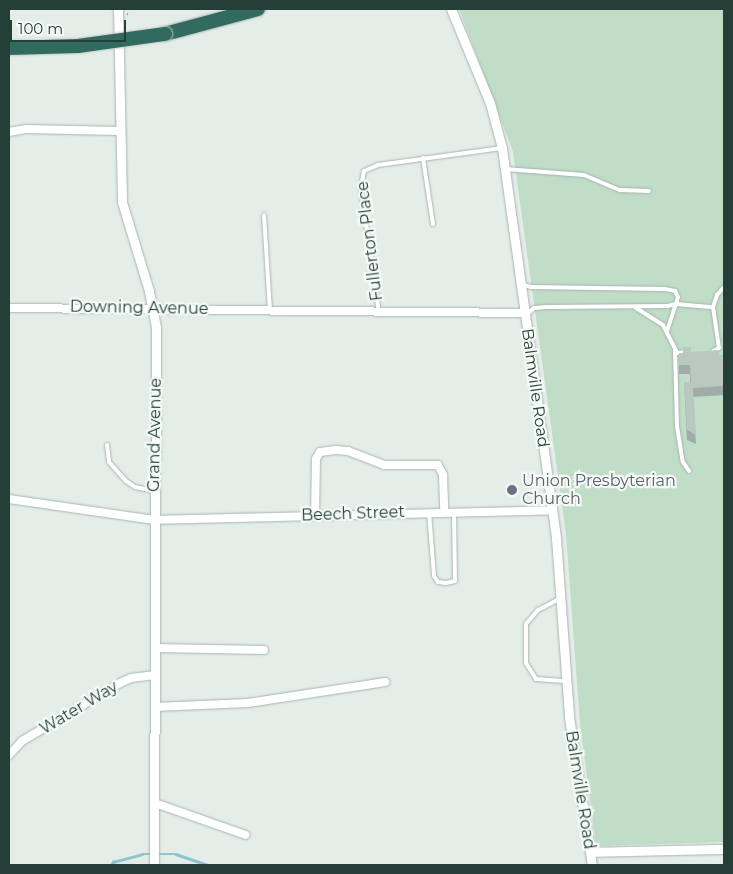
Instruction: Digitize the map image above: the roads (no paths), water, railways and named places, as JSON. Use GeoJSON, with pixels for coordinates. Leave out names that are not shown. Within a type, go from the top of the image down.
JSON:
{"type":"FeatureCollection","features":[{"type":"Feature","properties":{"kind":"highway"},"geometry":{"type":"LineString","coordinates":[[9,48],[78,46],[165,34],[258,9]]}},
{"type":"Feature","properties":{"kind":"street","name":"Grand Avenue"},"geometry":{"type":"LineString","coordinates":[[118,9],[119,131],[122,202],[152,308],[156,352],[154,865]]}},
{"type":"Feature","properties":{"kind":"street","name":"Balmville Road"},"geometry":{"type":"LineString","coordinates":[[451,9],[490,103],[502,148],[552,510],[576,773],[592,865]]}},
{"type":"Feature","properties":{"kind":"street"},"geometry":{"type":"LineString","coordinates":[[9,132],[26,129],[119,131]]}},
{"type":"Feature","properties":{"kind":"street","name":"Downing Avenue"},"geometry":{"type":"LineString","coordinates":[[9,308],[152,308],[526,314]]}},
{"type":"Feature","properties":{"kind":"street"},"geometry":{"type":"LineString","coordinates":[[315,516],[316,460],[320,452],[336,450],[348,451],[384,464],[438,465],[443,476],[444,511]]}},
{"type":"Feature","properties":{"kind":"street","name":"Beech Street"},"geometry":{"type":"LineString","coordinates":[[9,499],[154,520],[444,511],[552,510]]}},
{"type":"Feature","properties":{"kind":"street"},"geometry":{"type":"LineString","coordinates":[[154,648],[264,650]]}},
{"type":"Feature","properties":{"kind":"street","name":"Water Way"},"geometry":{"type":"LineString","coordinates":[[9,755],[22,741],[120,683],[131,678],[155,676]]}},
{"type":"Feature","properties":{"kind":"street"},"geometry":{"type":"LineString","coordinates":[[155,707],[248,703],[385,682]]}},
{"type":"Feature","properties":{"kind":"street"},"geometry":{"type":"LineString","coordinates":[[155,803],[246,835]]}},
{"type":"Feature","properties":{"kind":"street"},"geometry":{"type":"LineString","coordinates":[[590,852],[724,849]]}},
{"type":"Feature","properties":{"kind":"lane","name":"Fullerton Place"},"geometry":{"type":"LineString","coordinates":[[379,313],[361,176],[369,168],[378,165],[502,148]]}},
{"type":"Feature","properties":{"kind":"lane"},"geometry":{"type":"LineString","coordinates":[[423,158],[433,224]]}},
{"type":"Feature","properties":{"kind":"lane"},"geometry":{"type":"LineString","coordinates":[[505,170],[528,168],[584,175],[620,190],[649,191]]}},
{"type":"Feature","properties":{"kind":"lane"},"geometry":{"type":"LineString","coordinates":[[264,215],[270,311]]}},
{"type":"Feature","properties":{"kind":"lane"},"geometry":{"type":"LineString","coordinates":[[522,284],[531,287],[665,289],[676,291],[678,297],[667,331]]}},
{"type":"Feature","properties":{"kind":"lane"},"geometry":{"type":"LineString","coordinates":[[707,351],[719,348],[713,307],[717,295],[724,287]]}},
{"type":"Feature","properties":{"kind":"lane"},"geometry":{"type":"LineString","coordinates":[[526,314],[534,308],[546,307],[634,307],[676,304],[713,307]]}},
{"type":"Feature","properties":{"kind":"lane"},"geometry":{"type":"LineString","coordinates":[[634,307],[654,317],[667,331],[675,350],[677,426],[683,462],[689,470]]}},
{"type":"Feature","properties":{"kind":"lane"},"geometry":{"type":"LineString","coordinates":[[675,350],[678,353],[697,352]]}},
{"type":"Feature","properties":{"kind":"lane"},"geometry":{"type":"LineString","coordinates":[[107,445],[109,462],[126,481],[135,487],[155,490]]}},
{"type":"Feature","properties":{"kind":"lane"},"geometry":{"type":"LineString","coordinates":[[429,512],[434,576],[438,582],[446,583],[455,581],[454,511]]}},
{"type":"Feature","properties":{"kind":"lane"},"geometry":{"type":"LineString","coordinates":[[561,598],[538,610],[526,624],[526,663],[536,679],[567,681]]}},
{"type":"Feature","properties":{"kind":"waterway"},"geometry":{"type":"LineString","coordinates":[[111,865],[113,862],[142,854],[176,854],[208,865]]}},
{"type":"Feature","properties":{"kind":"place","name":"Union Presbyterian Church"},"geometry":{"type":"Point","coordinates":[512,490]}}]}
